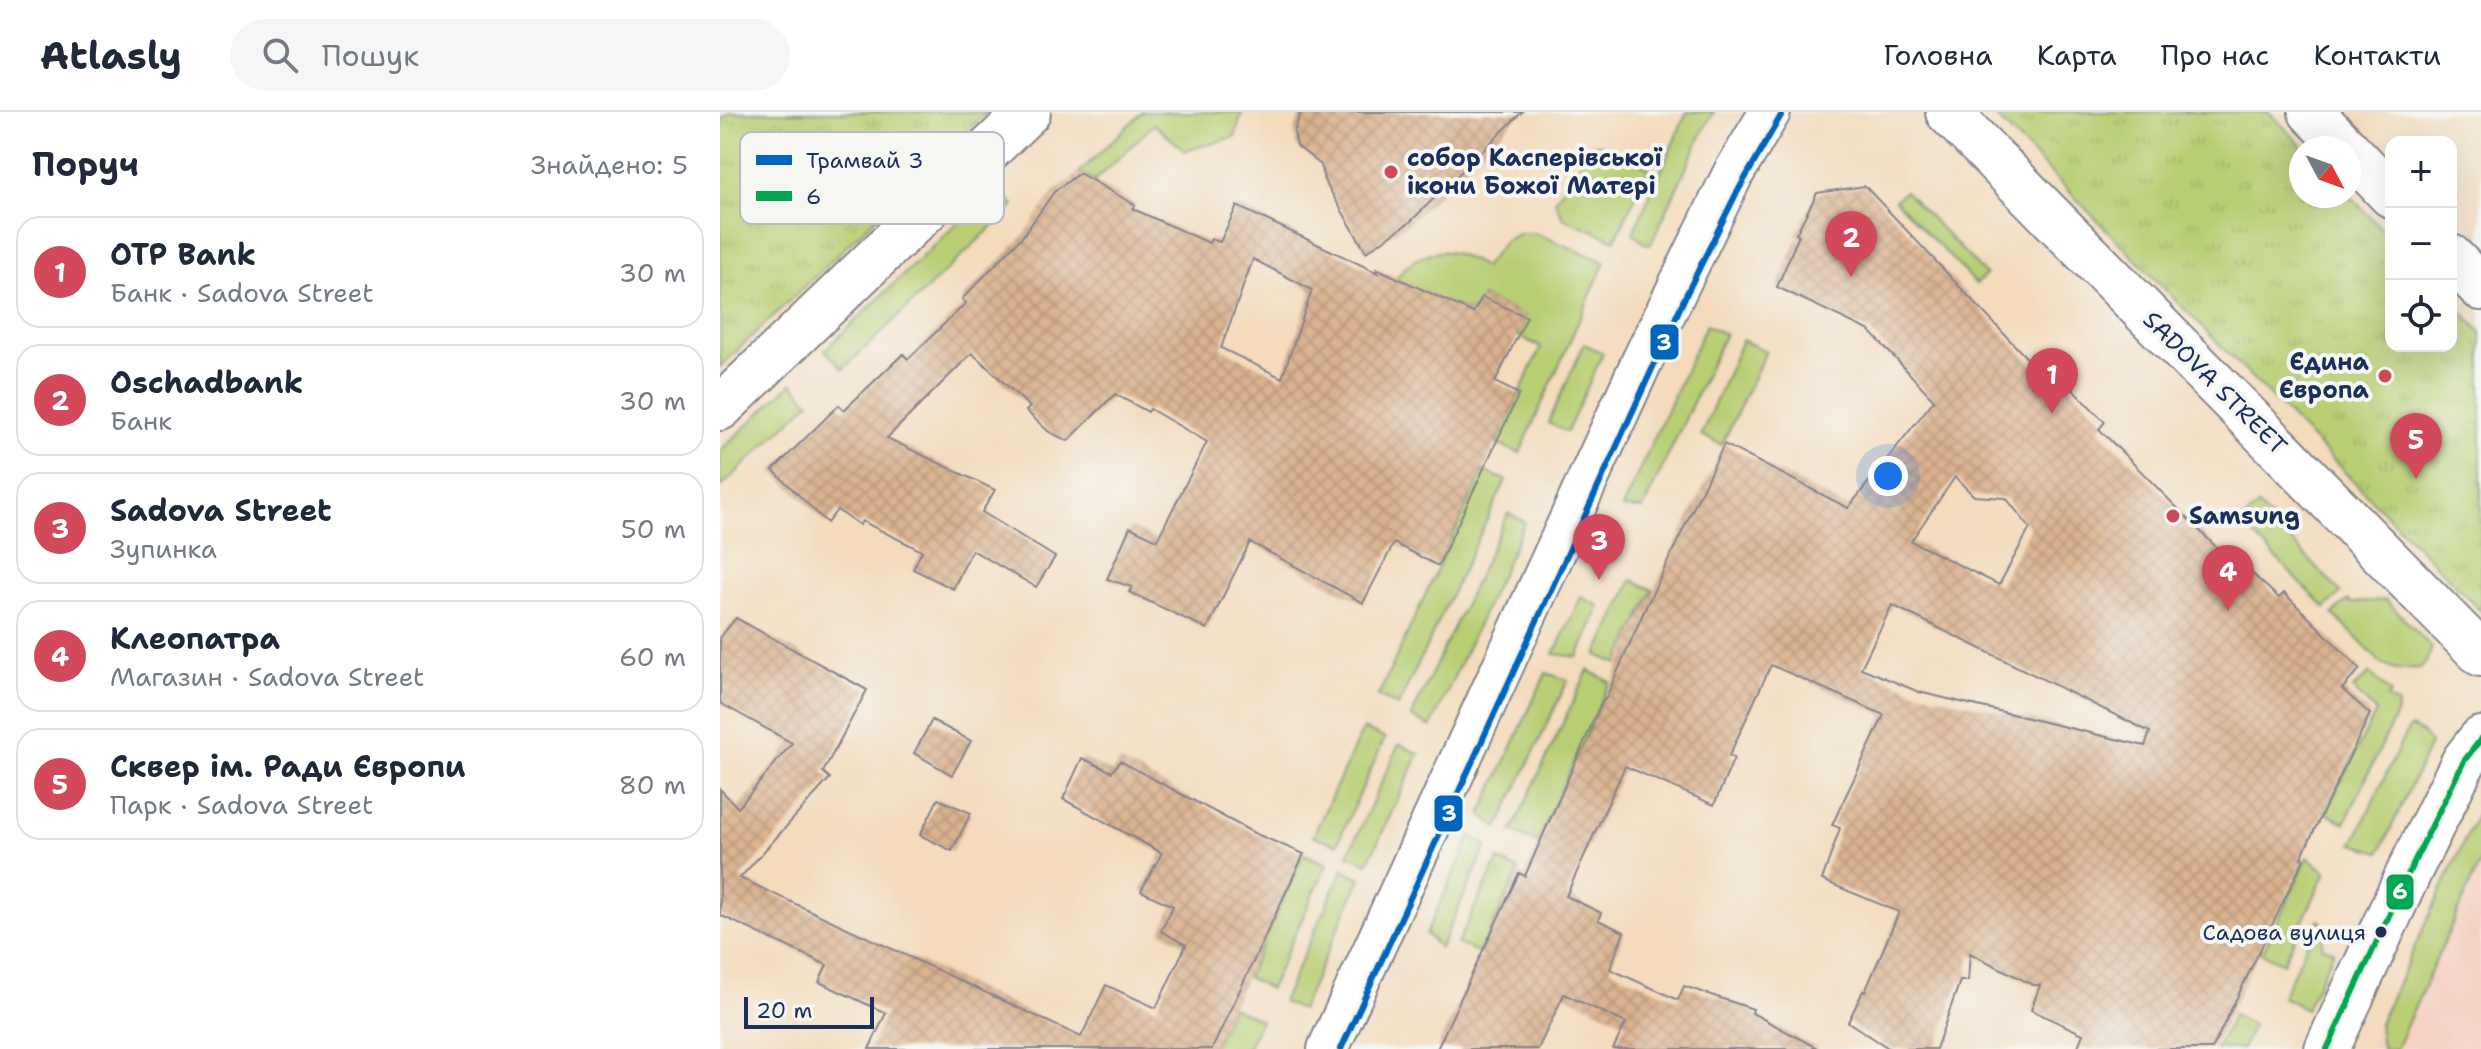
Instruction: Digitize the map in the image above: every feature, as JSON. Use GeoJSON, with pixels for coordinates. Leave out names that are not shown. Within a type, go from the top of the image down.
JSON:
{"type":"FeatureCollection","features":[{"type":"Feature","properties":{"kind":"main road"},"geometry":{"type":"LineString","coordinates":[[1004,135],[1028,112]]}},
{"type":"Feature","properties":{"kind":"main road","name":"SADOVA STREET"},"geometry":{"type":"LineString","coordinates":[[1948,112],[2481,654]]}},
{"type":"Feature","properties":{"kind":"main road"},"geometry":{"type":"LineString","coordinates":[[2311,112],[2334,136]]}},
{"type":"Feature","properties":{"kind":"main road"},"geometry":{"type":"LineString","coordinates":[[2361,164],[2385,189]]}},
{"type":"Feature","properties":{"kind":"main road"},"geometry":{"type":"LineString","coordinates":[[720,408],[911,224]]}},
{"type":"Feature","properties":{"kind":"main road"},"geometry":{"type":"LineString","coordinates":[[2457,263],[2481,288]]}},
{"type":"Feature","properties":{"kind":"main road"},"geometry":{"type":"LineString","coordinates":[[2327,1049],[2464,761],[2481,739]]}},
{"type":"Feature","properties":{"kind":"street"},"geometry":{"type":"LineString","coordinates":[[1328,1049],[1656,332],[1733,174],[1770,112]]}},
{"type":"Feature","properties":{"kind":"shaded area"},"geometry":{"type":"Polygon","coordinates":[[[2481,805],[2481,1049],[2367,1049],[2466,833],[2481,805]]]}},
{"type":"Feature","properties":{"kind":"green space"},"geometry":{"type":"Polygon","coordinates":[[[730,112],[987,112],[966,132],[740,132],[740,224],[870,224],[720,367],[720,121],[730,112]]]}},
{"type":"Feature","properties":{"kind":"green space"},"geometry":{"type":"Polygon","coordinates":[[[1142,112],[1242,112],[1235,137],[1185,151],[1154,124],[1095,181],[1079,173],[1142,112]]]}},
{"type":"Feature","properties":{"kind":"green space"},"geometry":{"type":"Polygon","coordinates":[[[1687,112],[1714,112],[1651,244],[1644,243],[1633,233],[1687,112]]]}},
{"type":"Feature","properties":{"kind":"green space"},"geometry":{"type":"Polygon","coordinates":[[[1991,112],[2269,112],[2292,136],[2289,136],[2289,208],[2361,208],[2385,233],[2385,352],[2457,352],[2457,307],[2481,332],[2481,611],[1991,112]]]}},
{"type":"Feature","properties":{"kind":"green space"},"geometry":{"type":"Polygon","coordinates":[[[1592,144],[1600,144],[1649,168],[1615,240],[1563,218],[1555,201],[1592,144]]]}},
{"type":"Feature","properties":{"kind":"green space"},"geometry":{"type":"Polygon","coordinates":[[[1905,191],[1986,275],[1976,284],[1895,200],[1905,191]]]}},
{"type":"Feature","properties":{"kind":"green space"},"geometry":{"type":"Polygon","coordinates":[[[1004,195],[1014,206],[1004,216],[1004,195]]]}},
{"type":"Feature","properties":{"kind":"green space"},"geometry":{"type":"Polygon","coordinates":[[[956,224],[995,224],[843,369],[825,350],[956,224]]]}},
{"type":"Feature","properties":{"kind":"green space"},"geometry":{"type":"Polygon","coordinates":[[[1521,233],[1535,233],[1605,262],[1520,453],[1496,444],[1541,347],[1518,336],[1526,317],[1482,297],[1473,313],[1394,281],[1411,263],[1432,253],[1453,253],[1484,267],[1505,240],[1521,233]]]}},
{"type":"Feature","properties":{"kind":"green space"},"geometry":{"type":"Polygon","coordinates":[[[1706,325],[1725,334],[1643,509],[1622,508],[1706,325]]]}},
{"type":"Feature","properties":{"kind":"green space"},"geometry":{"type":"Polygon","coordinates":[[[1742,340],[1766,351],[1722,445],[1701,435],[1742,340]]]}},
{"type":"Feature","properties":{"kind":"green space"},"geometry":{"type":"Polygon","coordinates":[[[1584,344],[1603,353],[1567,432],[1548,423],[1584,344]]]}},
{"type":"Feature","properties":{"kind":"green space"},"geometry":{"type":"Polygon","coordinates":[[[792,383],[810,402],[720,488],[720,451],[792,383]]]}},
{"type":"Feature","properties":{"kind":"green space"},"geometry":{"type":"Polygon","coordinates":[[[1483,471],[1506,480],[1398,706],[1378,696],[1483,471]]]}},
{"type":"Feature","properties":{"kind":"green space"},"geometry":{"type":"Polygon","coordinates":[[[2258,506],[2341,593],[2325,608],[2241,522],[2258,506]]]}},
{"type":"Feature","properties":{"kind":"green space"},"geometry":{"type":"Polygon","coordinates":[[[1508,513],[1525,522],[1431,727],[1411,717],[1508,513]]]}},
{"type":"Feature","properties":{"kind":"green space"},"geometry":{"type":"Polygon","coordinates":[[[1632,580],[1653,590],[1618,664],[1597,655],[1632,580]]]}},
{"type":"Feature","properties":{"kind":"green space"},"geometry":{"type":"Polygon","coordinates":[[[1581,597],[1600,606],[1578,657],[1554,654],[1581,597]]]}},
{"type":"Feature","properties":{"kind":"green space"},"geometry":{"type":"Polygon","coordinates":[[[2348,600],[2351,603],[2386,600],[2432,648],[2426,662],[2420,668],[2396,669],[2381,663],[2333,614],[2348,600]]]}},
{"type":"Feature","properties":{"kind":"green space"},"geometry":{"type":"Polygon","coordinates":[[[1588,670],[1610,682],[1537,843],[1512,831],[1588,670]]]}},
{"type":"Feature","properties":{"kind":"green space"},"geometry":{"type":"Polygon","coordinates":[[[1546,673],[1568,680],[1498,828],[1481,814],[1546,673]]]}},
{"type":"Feature","properties":{"kind":"green space"},"geometry":{"type":"Polygon","coordinates":[[[2370,673],[2391,693],[2387,698],[2398,705],[2345,823],[2325,812],[2376,712],[2353,689],[2370,673]]]}},
{"type":"Feature","properties":{"kind":"green space"},"geometry":{"type":"Polygon","coordinates":[[[2411,727],[2424,734],[2430,744],[2380,852],[2353,844],[2405,734],[2411,727]]]}},
{"type":"Feature","properties":{"kind":"green space"},"geometry":{"type":"Polygon","coordinates":[[[1363,729],[1385,738],[1337,844],[1313,836],[1363,729]]]}},
{"type":"Feature","properties":{"kind":"green space"},"geometry":{"type":"Polygon","coordinates":[[[1399,744],[1419,754],[1368,863],[1348,855],[1399,744]]]}},
{"type":"Feature","properties":{"kind":"green space"},"geometry":{"type":"Polygon","coordinates":[[[2481,805],[2481,860],[2396,1049],[2382,1049],[2379,1024],[2481,805]]]}},
{"type":"Feature","properties":{"kind":"green space"},"geometry":{"type":"Polygon","coordinates":[[[1471,836],[1487,846],[1440,948],[1426,934],[1471,836]]]}},
{"type":"Feature","properties":{"kind":"green space"},"geometry":{"type":"Polygon","coordinates":[[[1304,854],[1327,864],[1270,989],[1247,977],[1304,854]]]}},
{"type":"Feature","properties":{"kind":"green space"},"geometry":{"type":"Polygon","coordinates":[[[2308,857],[2326,872],[2283,963],[2262,953],[2308,857]]]}},
{"type":"Feature","properties":{"kind":"green space"},"geometry":{"type":"Polygon","coordinates":[[[1498,860],[1519,870],[1480,953],[1457,944],[1498,860]]]}},
{"type":"Feature","properties":{"kind":"green space"},"geometry":{"type":"Polygon","coordinates":[[[1343,869],[1361,878],[1301,1010],[1282,1002],[1343,869]]]}},
{"type":"Feature","properties":{"kind":"green space"},"geometry":{"type":"Polygon","coordinates":[[[2319,919],[2324,925],[2322,947],[2334,951],[2306,1009],[2282,997],[2319,919]]]}},
{"type":"Feature","properties":{"kind":"green space"},"geometry":{"type":"Polygon","coordinates":[[[1232,1007],[1261,1020],[1247,1049],[1212,1049],[1232,1007]]]}},
{"type":"Feature","properties":{"kind":"green space"},"geometry":{"type":"Polygon","coordinates":[[[2233,1015],[2253,1025],[2242,1049],[2216,1049],[2233,1015]]]}},
{"type":"Feature","properties":{"kind":"building","name":"собор Касперівської ікони Божої Матері"},"geometry":{"type":"Polygon","coordinates":[[[1301,112],[1522,112],[1410,222],[1366,252],[1324,180],[1321,165],[1297,146],[1294,132],[1301,112]]]}},
{"type":"Feature","properties":{"kind":"building"},"geometry":{"type":"Polygon","coordinates":[[[1079,173],[1135,205],[1133,209],[1209,243],[1211,239],[1220,242],[1237,206],[1378,273],[1376,268],[1473,313],[1482,297],[1527,317],[1495,382],[1519,394],[1438,566],[1394,543],[1363,603],[1250,542],[1207,629],[1129,592],[1132,587],[1107,579],[1130,527],[1157,540],[1207,442],[1150,409],[1148,412],[1115,394],[1068,441],[1049,432],[1026,411],[1030,407],[972,353],[887,438],[995,490],[982,512],[1055,557],[1036,587],[972,550],[953,589],[913,569],[922,551],[862,521],[860,525],[837,510],[827,523],[773,470],[839,405],[844,410],[903,354],[908,359],[966,303],[962,299],[1023,236],[1054,192],[1079,173]],[[1253,259],[1221,348],[1282,378],[1312,290],[1253,259]]]}},
{"type":"Feature","properties":{"kind":"building"},"geometry":{"type":"Polygon","coordinates":[[[1865,186],[2037,369],[2045,361],[2105,422],[2099,429],[2220,551],[2223,547],[2279,598],[2284,593],[2360,669],[2342,689],[2370,714],[2212,1049],[2077,1049],[2083,1034],[2031,1010],[2040,985],[2033,985],[1970,953],[1968,981],[1960,981],[1936,1049],[1890,1049],[1848,1022],[1865,992],[1899,912],[1822,880],[1840,828],[1832,825],[1884,715],[1771,665],[1729,756],[1734,758],[1714,805],[1625,766],[1566,896],[1601,913],[1598,920],[1624,932],[1610,969],[1678,1000],[1684,986],[1753,1009],[1752,1013],[1819,1049],[1613,1049],[1626,1023],[1564,994],[1538,1049],[1437,1049],[1519,873],[1525,876],[1603,699],[1724,444],[1848,508],[1934,400],[1870,331],[1777,287],[1799,235],[1796,234],[1817,193],[1865,186]],[[1955,477],[1911,541],[1999,585],[2030,528],[2006,498],[1974,496],[1955,477]],[[1892,605],[1861,668],[1919,692],[2145,746],[2150,732],[1892,605]]]}},
{"type":"Feature","properties":{"kind":"building"},"geometry":{"type":"Polygon","coordinates":[[[736,618],[867,690],[823,772],[830,778],[740,878],[1081,1037],[1106,985],[1156,1008],[1186,945],[1161,931],[1173,906],[1141,891],[1162,853],[1063,799],[1082,758],[1112,772],[1120,761],[1254,833],[1304,854],[1212,1049],[869,1049],[886,1013],[819,982],[827,965],[720,915],[720,789],[738,808],[792,743],[720,703],[720,637],[736,618]]]}},
{"type":"Feature","properties":{"kind":"building"},"geometry":{"type":"Polygon","coordinates":[[[932,720],[971,741],[952,775],[914,753],[932,720]]]}},
{"type":"Feature","properties":{"kind":"building"},"geometry":{"type":"Polygon","coordinates":[[[938,799],[971,813],[952,851],[920,835],[938,799]]]}},
{"type":"Feature","properties":{"kind":"tram line","name":"3"},"geometry":{"type":"LineString","coordinates":[[1341,1049],[1685,297],[1735,196],[1783,112]]}},
{"type":"Feature","properties":{"kind":"transit line","name":"6"},"geometry":{"type":"LineString","coordinates":[[2327,1049],[2464,761],[2481,739]]}},
{"type":"Feature","properties":{"kind":"place","name":"собор Касперівської ікони Божої Матері"},"geometry":{"type":"Point","coordinates":[1391,172]}},
{"type":"Feature","properties":{"kind":"place","name":"Oschadbank"},"geometry":{"type":"Point","coordinates":[1851,277]}},
{"type":"Feature","properties":{"kind":"place","name":"Єдина Європа"},"geometry":{"type":"Point","coordinates":[2385,376]}},
{"type":"Feature","properties":{"kind":"place","name":"OTP Bank"},"geometry":{"type":"Point","coordinates":[2052,414]}},
{"type":"Feature","properties":{"kind":"place","name":"Сквер ім. Ради Європи"},"geometry":{"type":"Point","coordinates":[2416,479]}},
{"type":"Feature","properties":{"kind":"place","name":"Samsung"},"geometry":{"type":"Point","coordinates":[2173,516]}},
{"type":"Feature","properties":{"kind":"place","name":"Sadova Street"},"geometry":{"type":"Point","coordinates":[1599,580]}},
{"type":"Feature","properties":{"kind":"place","name":"Клеопатра"},"geometry":{"type":"Point","coordinates":[2228,611]}},
{"type":"Feature","properties":{"kind":"place","name":"Садова вулиця"},"geometry":{"type":"Point","coordinates":[2381,932]}}]}
